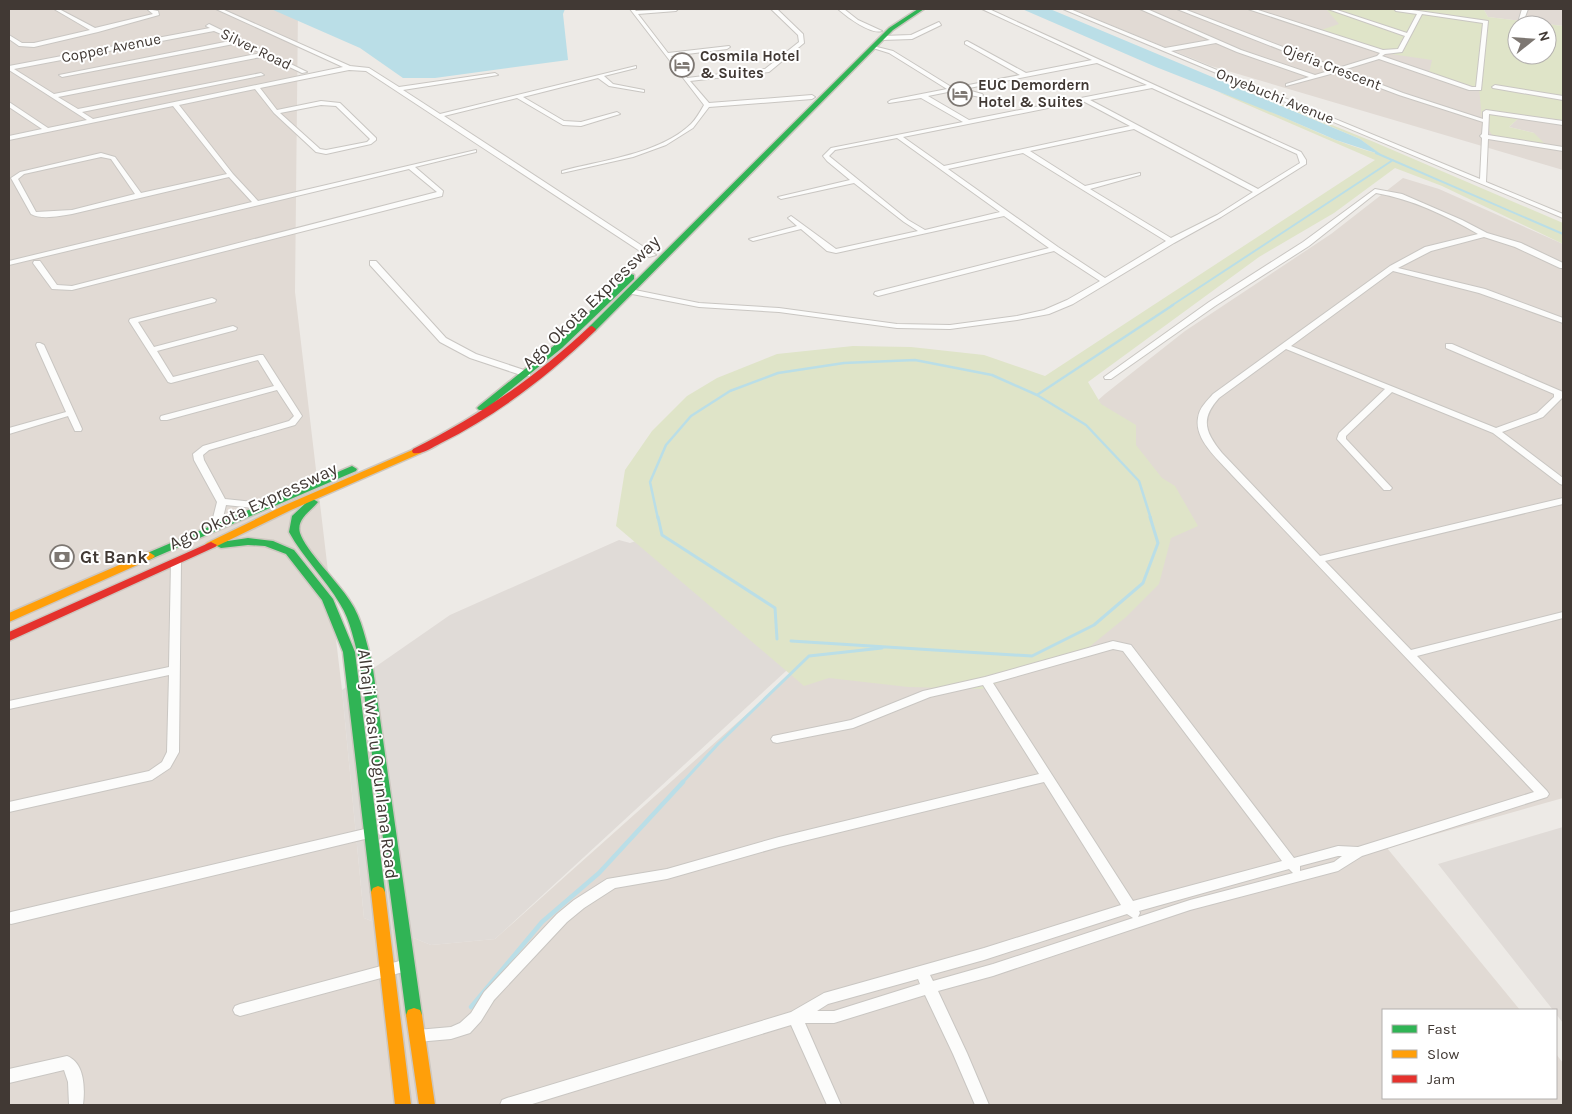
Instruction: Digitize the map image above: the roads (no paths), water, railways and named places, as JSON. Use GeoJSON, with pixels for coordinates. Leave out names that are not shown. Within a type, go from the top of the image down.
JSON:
{"type":"FeatureCollection","features":[{"type":"Feature","properties":{"kind":"main road","name":"Ago Okota Expressway"},"geometry":{"type":"LineString","coordinates":[[9,637],[466,427],[508,402],[553,367],[879,39],[892,20],[911,9]]}},
{"type":"Feature","properties":{"kind":"main road","name":"Ago Okota Expressway"},"geometry":{"type":"LineString","coordinates":[[9,618],[216,526],[429,436],[482,408],[527,374],[652,256],[812,98],[891,28],[920,9]]}},
{"type":"Feature","properties":{"kind":"main road","name":"Alhaji Wasiu Ogunlana Road"},"geometry":{"type":"LineString","coordinates":[[326,490],[302,510],[295,520],[294,531],[299,544],[341,595],[356,627],[362,647],[372,698],[381,788],[426,1105]]}},
{"type":"Feature","properties":{"kind":"main road","name":"Alhaji Wasiu Ogunlana Road"},"geometry":{"type":"LineString","coordinates":[[180,560],[213,546],[232,543],[272,543],[290,552],[327,599],[348,652],[404,1105]]}},
{"type":"Feature","properties":{"kind":"street"},"geometry":{"type":"LineString","coordinates":[[56,9],[96,31]]}},
{"type":"Feature","properties":{"kind":"street"},"geometry":{"type":"LineString","coordinates":[[9,37],[21,45],[34,46],[156,15],[156,12],[149,9]]}},
{"type":"Feature","properties":{"kind":"street"},"geometry":{"type":"LineString","coordinates":[[218,9],[349,68]]}},
{"type":"Feature","properties":{"kind":"street"},"geometry":{"type":"LineString","coordinates":[[633,11],[676,9]]}},
{"type":"Feature","properties":{"kind":"street"},"geometry":{"type":"LineString","coordinates":[[686,80],[769,70],[802,42],[801,35],[774,9]]}},
{"type":"Feature","properties":{"kind":"street"},"geometry":{"type":"LineString","coordinates":[[841,9],[860,22]]}},
{"type":"Feature","properties":{"kind":"street"},"geometry":{"type":"LineString","coordinates":[[846,9],[891,52],[955,88],[967,93],[980,95]]}},
{"type":"Feature","properties":{"kind":"street"},"geometry":{"type":"LineString","coordinates":[[630,291],[699,305],[772,310],[897,326],[950,327],[1046,312],[1070,302],[1171,241],[1219,216],[1303,164],[1302,157],[1299,154],[985,9]]}},
{"type":"Feature","properties":{"kind":"street","name":"Onyebuchi Avenue"},"geometry":{"type":"LineString","coordinates":[[1066,9],[1563,216]]}},
{"type":"Feature","properties":{"kind":"street"},"geometry":{"type":"LineString","coordinates":[[1143,9],[1216,41],[1313,76]]}},
{"type":"Feature","properties":{"kind":"street","name":"Ojefia Crescent"},"geometry":{"type":"LineString","coordinates":[[1180,9],[1341,69],[1400,94],[1481,120]]}},
{"type":"Feature","properties":{"kind":"street"},"geometry":{"type":"LineString","coordinates":[[1251,9],[1470,89],[1479,89],[1486,22],[1396,9]]}},
{"type":"Feature","properties":{"kind":"street"},"geometry":{"type":"LineString","coordinates":[[1330,9],[1408,35]]}},
{"type":"Feature","properties":{"kind":"street"},"geometry":{"type":"LineString","coordinates":[[633,11],[707,106]]}},
{"type":"Feature","properties":{"kind":"street"},"geometry":{"type":"LineString","coordinates":[[1288,84],[1381,55],[1400,51],[1420,12]]}},
{"type":"Feature","properties":{"kind":"street"},"geometry":{"type":"LineString","coordinates":[[879,39],[912,37],[939,24]]}},
{"type":"Feature","properties":{"kind":"street","name":"Silver Road"},"geometry":{"type":"LineString","coordinates":[[211,27],[304,72]]}},
{"type":"Feature","properties":{"kind":"street","name":"Copper Avenue"},"geometry":{"type":"LineString","coordinates":[[9,68],[211,27]]}},
{"type":"Feature","properties":{"kind":"street"},"geometry":{"type":"LineString","coordinates":[[62,75],[240,41]]}},
{"type":"Feature","properties":{"kind":"street"},"geometry":{"type":"LineString","coordinates":[[1163,50],[1216,41]]}},
{"type":"Feature","properties":{"kind":"street"},"geometry":{"type":"LineString","coordinates":[[967,43],[1025,75]]}},
{"type":"Feature","properties":{"kind":"street"},"geometry":{"type":"LineString","coordinates":[[668,56],[728,47]]}},
{"type":"Feature","properties":{"kind":"street"},"geometry":{"type":"LineString","coordinates":[[54,96],[266,54]]}},
{"type":"Feature","properties":{"kind":"street"},"geometry":{"type":"LineString","coordinates":[[891,102],[1098,61]]}},
{"type":"Feature","properties":{"kind":"street"},"geometry":{"type":"LineString","coordinates":[[438,116],[634,67]]}},
{"type":"Feature","properties":{"kind":"street"},"geometry":{"type":"LineString","coordinates":[[9,68],[78,111],[92,122]]}},
{"type":"Feature","properties":{"kind":"street"},"geometry":{"type":"LineString","coordinates":[[9,138],[349,68],[367,69],[652,256]]}},
{"type":"Feature","properties":{"kind":"street"},"geometry":{"type":"LineString","coordinates":[[78,111],[261,75]]}},
{"type":"Feature","properties":{"kind":"street"},"geometry":{"type":"LineString","coordinates":[[398,90],[495,75]]}},
{"type":"Feature","properties":{"kind":"street"},"geometry":{"type":"LineString","coordinates":[[600,76],[611,85],[642,91]]}},
{"type":"Feature","properties":{"kind":"street"},"geometry":{"type":"LineString","coordinates":[[924,232],[906,221],[829,160],[826,156],[828,152],[898,136],[1153,86]]}},
{"type":"Feature","properties":{"kind":"street"},"geometry":{"type":"LineString","coordinates":[[1495,87],[1563,98]]}},
{"type":"Feature","properties":{"kind":"street"},"geometry":{"type":"LineString","coordinates":[[257,88],[276,112],[318,151],[326,152],[369,144],[374,139],[338,104],[321,103],[276,112]]}},
{"type":"Feature","properties":{"kind":"street"},"geometry":{"type":"LineString","coordinates":[[922,95],[968,122]]}},
{"type":"Feature","properties":{"kind":"street"},"geometry":{"type":"LineString","coordinates":[[518,96],[563,123],[581,124],[617,114]]}},
{"type":"Feature","properties":{"kind":"street"},"geometry":{"type":"LineString","coordinates":[[564,172],[640,152],[674,137],[690,128],[707,106],[812,98]]}},
{"type":"Feature","properties":{"kind":"street"},"geometry":{"type":"LineString","coordinates":[[1085,100],[1258,192]]}},
{"type":"Feature","properties":{"kind":"street"},"geometry":{"type":"LineString","coordinates":[[9,104],[48,131]]}},
{"type":"Feature","properties":{"kind":"street"},"geometry":{"type":"LineString","coordinates":[[175,104],[231,175],[256,203]]}},
{"type":"Feature","properties":{"kind":"street"},"geometry":{"type":"LineString","coordinates":[[1483,182],[1484,136],[1481,120],[1486,112],[1490,111],[1563,123]]}},
{"type":"Feature","properties":{"kind":"street"},"geometry":{"type":"LineString","coordinates":[[944,168],[1134,127]]}},
{"type":"Feature","properties":{"kind":"street"},"geometry":{"type":"LineString","coordinates":[[898,136],[1055,249],[1105,281]]}},
{"type":"Feature","properties":{"kind":"street"},"geometry":{"type":"LineString","coordinates":[[1484,136],[1563,149]]}},
{"type":"Feature","properties":{"kind":"street"},"geometry":{"type":"LineString","coordinates":[[9,263],[474,151]]}},
{"type":"Feature","properties":{"kind":"street"},"geometry":{"type":"LineString","coordinates":[[1025,151],[1171,241]]}},
{"type":"Feature","properties":{"kind":"street"},"geometry":{"type":"LineString","coordinates":[[139,195],[114,158],[109,156],[101,155],[22,173],[14,178],[34,214],[43,216],[231,175]]}},
{"type":"Feature","properties":{"kind":"street"},"geometry":{"type":"LineString","coordinates":[[37,263],[55,287],[72,288],[440,195],[441,192],[411,166]]}},
{"type":"Feature","properties":{"kind":"street"},"geometry":{"type":"LineString","coordinates":[[1084,188],[1138,174]]}},
{"type":"Feature","properties":{"kind":"street"},"geometry":{"type":"LineString","coordinates":[[781,197],[855,180]]}},
{"type":"Feature","properties":{"kind":"street"},"geometry":{"type":"LineString","coordinates":[[1108,377],[1212,304],[1306,244],[1375,191],[1400,195],[1460,221],[1484,235],[1518,245],[1563,266]]}},
{"type":"Feature","properties":{"kind":"street"},"geometry":{"type":"LineString","coordinates":[[791,218],[830,249],[836,251],[1006,213]]}},
{"type":"Feature","properties":{"kind":"street"},"geometry":{"type":"LineString","coordinates":[[753,239],[802,227]]}},
{"type":"Feature","properties":{"kind":"street"},"geometry":{"type":"LineString","coordinates":[[794,1017],[834,1017],[929,987],[993,970],[1190,905],[1338,866],[1358,852],[1542,794],[1317,560],[1215,450],[1207,441],[1200,423],[1204,408],[1209,402],[1392,269],[1428,250],[1484,235]]}},
{"type":"Feature","properties":{"kind":"street"},"geometry":{"type":"LineString","coordinates":[[878,294],[1055,249]]}},
{"type":"Feature","properties":{"kind":"street"},"geometry":{"type":"LineString","coordinates":[[18,261],[37,263],[48,254]]}},
{"type":"Feature","properties":{"kind":"street"},"geometry":{"type":"LineString","coordinates":[[373,263],[443,340],[473,356],[527,374]]}},
{"type":"Feature","properties":{"kind":"street"},"geometry":{"type":"LineString","coordinates":[[1392,269],[1482,291],[1563,321]]}},
{"type":"Feature","properties":{"kind":"street"},"geometry":{"type":"LineString","coordinates":[[212,300],[133,320],[171,380],[260,357],[298,413],[292,423],[206,448],[198,454],[199,460],[222,502],[216,526]]}},
{"type":"Feature","properties":{"kind":"street"},"geometry":{"type":"LineString","coordinates":[[153,350],[234,328]]}},
{"type":"Feature","properties":{"kind":"street"},"geometry":{"type":"LineString","coordinates":[[40,346],[78,429]]}},
{"type":"Feature","properties":{"kind":"street"},"geometry":{"type":"LineString","coordinates":[[1284,346],[1496,431],[1563,482]]}},
{"type":"Feature","properties":{"kind":"street"},"geometry":{"type":"LineString","coordinates":[[1448,346],[1561,394],[1540,416],[1496,431]]}},
{"type":"Feature","properties":{"kind":"street"},"geometry":{"type":"LineString","coordinates":[[164,418],[279,387]]}},
{"type":"Feature","properties":{"kind":"street"},"geometry":{"type":"LineString","coordinates":[[1387,488],[1341,439],[1342,435],[1391,388]]}},
{"type":"Feature","properties":{"kind":"street"},"geometry":{"type":"LineString","coordinates":[[9,431],[70,413]]}},
{"type":"Feature","properties":{"kind":"street"},"geometry":{"type":"LineString","coordinates":[[1317,560],[1563,501]]}},
{"type":"Feature","properties":{"kind":"street"},"geometry":{"type":"LineString","coordinates":[[222,502],[264,506]]}},
{"type":"Feature","properties":{"kind":"street"},"geometry":{"type":"LineString","coordinates":[[9,807],[152,775],[166,765],[173,752],[180,560]]}},
{"type":"Feature","properties":{"kind":"street"},"geometry":{"type":"LineString","coordinates":[[1408,654],[1563,615]]}},
{"type":"Feature","properties":{"kind":"street"},"geometry":{"type":"LineString","coordinates":[[778,739],[853,724],[927,694],[985,682],[1113,645],[1127,648],[1301,876]]}},
{"type":"Feature","properties":{"kind":"street"},"geometry":{"type":"LineString","coordinates":[[9,705],[175,670]]}},
{"type":"Feature","properties":{"kind":"street"},"geometry":{"type":"LineString","coordinates":[[985,682],[992,689],[1138,922]]}},
{"type":"Feature","properties":{"kind":"street"},"geometry":{"type":"LineString","coordinates":[[417,1036],[451,1033],[465,1028],[490,996],[562,918],[579,904],[612,883],[667,874],[778,842],[1047,777]]}},
{"type":"Feature","properties":{"kind":"street"},"geometry":{"type":"LineString","coordinates":[[11,918],[369,833]]}},
{"type":"Feature","properties":{"kind":"street"},"geometry":{"type":"LineString","coordinates":[[507,1105],[794,1017],[824,999],[984,954],[1129,908],[1338,851],[1358,852]]}},
{"type":"Feature","properties":{"kind":"street"},"geometry":{"type":"LineString","coordinates":[[240,1010],[407,965]]}},
{"type":"Feature","properties":{"kind":"street"},"geometry":{"type":"LineString","coordinates":[[921,971],[982,1105]]}},
{"type":"Feature","properties":{"kind":"street"},"geometry":{"type":"LineString","coordinates":[[794,1017],[834,1105]]}},
{"type":"Feature","properties":{"kind":"street"},"geometry":{"type":"LineString","coordinates":[[9,1076],[67,1063],[72,1070],[77,1092],[76,1105]]}},
{"type":"Feature","properties":{"kind":"water"},"geometry":{"type":"Polygon","coordinates":[[[271,9],[565,9],[563,14],[568,60],[435,78],[403,78],[360,48],[271,9]]]}},
{"type":"Feature","properties":{"kind":"water"},"geometry":{"type":"Polygon","coordinates":[[[1022,9],[1050,9],[1360,139],[1382,155],[1336,140],[1156,67],[1022,9]]]}},
{"type":"Feature","properties":{"kind":"waterway"},"geometry":{"type":"LineString","coordinates":[[1376,153],[1393,160]]}},
{"type":"Feature","properties":{"kind":"waterway"},"geometry":{"type":"LineString","coordinates":[[1171,306],[1393,160]]}},
{"type":"Feature","properties":{"kind":"waterway"},"geometry":{"type":"LineString","coordinates":[[1393,160],[1563,234]]}},
{"type":"Feature","properties":{"kind":"waterway"},"geometry":{"type":"LineString","coordinates":[[1037,395],[1173,305]]}},
{"type":"Feature","properties":{"kind":"waterway"},"geometry":{"type":"LineString","coordinates":[[658,519],[650,482],[666,445],[691,416],[730,391],[778,373],[844,363],[915,360],[992,375],[1037,395]]}},
{"type":"Feature","properties":{"kind":"waterway"},"geometry":{"type":"LineString","coordinates":[[1037,395],[1086,425],[1139,481],[1151,519]]}},
{"type":"Feature","properties":{"kind":"waterway"},"geometry":{"type":"LineString","coordinates":[[658,517],[662,535],[775,608],[777,639]]}},
{"type":"Feature","properties":{"kind":"waterway"},"geometry":{"type":"LineString","coordinates":[[791,641],[1032,656],[1094,625],[1143,583],[1158,543],[1150,517]]}},
{"type":"Feature","properties":{"kind":"waterway"},"geometry":{"type":"LineString","coordinates":[[681,784],[718,744],[809,656],[882,648]]}},
{"type":"Feature","properties":{"kind":"waterway"},"geometry":{"type":"LineString","coordinates":[[471,1007],[542,922],[599,873],[683,782]]}},
{"type":"Feature","properties":{"kind":"place","name":"Cosmila Hotel & Suites"},"geometry":{"type":"Point","coordinates":[682,65]}},
{"type":"Feature","properties":{"kind":"place","name":"EUC Demordern Hotel & Suites"},"geometry":{"type":"Point","coordinates":[960,94]}},
{"type":"Feature","properties":{"kind":"place","name":"Gt Bank"},"geometry":{"type":"Point","coordinates":[62,557]}}]}
